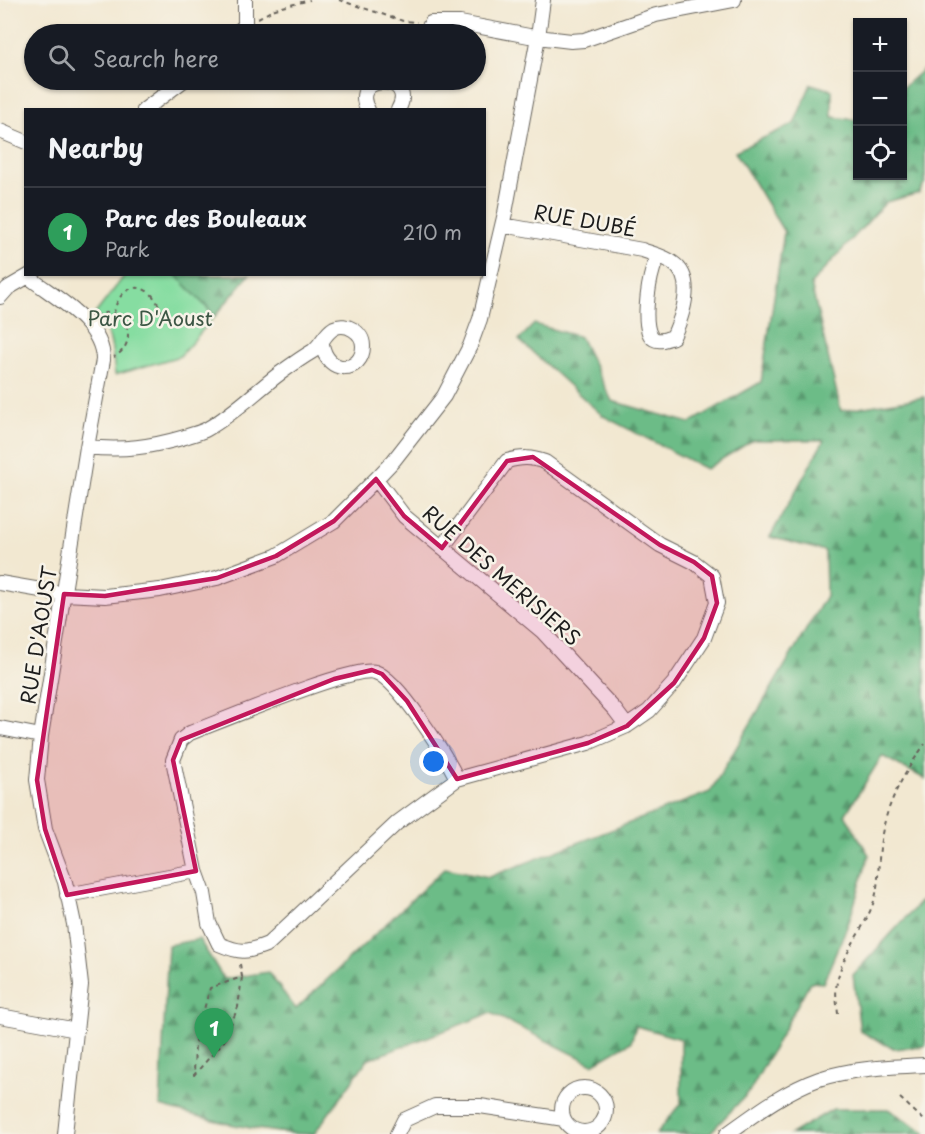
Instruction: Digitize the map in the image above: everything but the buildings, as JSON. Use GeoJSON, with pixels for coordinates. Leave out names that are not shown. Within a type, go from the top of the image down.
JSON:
{"type":"FeatureCollection","features":[{"type":"Feature","properties":{"kind":"street"},"geometry":{"type":"LineString","coordinates":[[242,24],[245,0]]}},
{"type":"Feature","properties":{"kind":"street"},"geometry":{"type":"LineString","coordinates":[[0,583],[64,594],[105,596],[160,590],[227,574],[276,556],[334,521],[376,479],[434,411],[455,377],[480,319],[503,225],[543,0]]}},
{"type":"Feature","properties":{"kind":"street"},"geometry":{"type":"LineString","coordinates":[[486,27],[538,37],[571,41],[584,40],[656,15],[734,0]]}},
{"type":"Feature","properties":{"kind":"street"},"geometry":{"type":"LineString","coordinates":[[451,24],[460,22],[470,24]]}},
{"type":"Feature","properties":{"kind":"street"},"geometry":{"type":"LineString","coordinates":[[147,108],[171,90]]}},
{"type":"Feature","properties":{"kind":"street"},"geometry":{"type":"LineString","coordinates":[[367,90],[364,98],[367,108]]}},
{"type":"Feature","properties":{"kind":"street"},"geometry":{"type":"LineString","coordinates":[[399,108],[400,90]]}},
{"type":"Feature","properties":{"kind":"street"},"geometry":{"type":"LineString","coordinates":[[0,131],[24,141]]}},
{"type":"Feature","properties":{"kind":"street","name":"RUE DUBÉ"},"geometry":{"type":"LineString","coordinates":[[503,225],[642,250],[659,256],[675,264],[686,283],[678,324],[673,337],[661,340],[654,339],[648,333],[645,320],[653,269],[659,256]]}},
{"type":"Feature","properties":{"kind":"street"},"geometry":{"type":"LineString","coordinates":[[0,297],[8,288],[31,276]]}},
{"type":"Feature","properties":{"kind":"street","name":"RUE D'AOUST"},"geometry":{"type":"LineString","coordinates":[[31,276],[87,322],[103,348],[103,360],[41,736],[37,780],[45,829],[68,895],[81,985],[65,1134]]}},
{"type":"Feature","properties":{"kind":"street"},"geometry":{"type":"LineString","coordinates":[[87,447],[117,450],[160,445],[205,430],[240,407],[278,375],[322,344]]}},
{"type":"Feature","properties":{"kind":"street"},"geometry":{"type":"LineString","coordinates":[[442,548],[507,461],[533,457],[545,462],[660,545],[694,562],[712,576],[717,603],[704,638],[674,683],[649,711],[627,726],[588,742],[457,779],[397,823],[268,944],[256,949],[237,952],[219,944],[209,923],[173,760],[181,740],[190,733],[334,679],[372,670],[382,674],[407,701],[457,779]]}},
{"type":"Feature","properties":{"kind":"street","name":"RUE DES MERISIERS"},"geometry":{"type":"LineString","coordinates":[[376,479],[404,516],[542,631],[627,726]]}},
{"type":"Feature","properties":{"kind":"street"},"geometry":{"type":"LineString","coordinates":[[0,728],[41,736]]}},
{"type":"Feature","properties":{"kind":"street"},"geometry":{"type":"LineString","coordinates":[[68,895],[196,871]]}},
{"type":"Feature","properties":{"kind":"street"},"geometry":{"type":"LineString","coordinates":[[0,1016],[77,1030]]}},
{"type":"Feature","properties":{"kind":"street"},"geometry":{"type":"LineString","coordinates":[[727,1134],[769,1104],[817,1080],[850,1072],[925,1065]]}},
{"type":"Feature","properties":{"kind":"street"},"geometry":{"type":"LineString","coordinates":[[397,1134],[404,1120],[435,1106],[480,1106],[564,1119]]}},
{"type":"Feature","properties":{"kind":"path"},"geometry":{"type":"LineString","coordinates":[[251,24],[275,9],[310,0]]}},
{"type":"Feature","properties":{"kind":"path"},"geometry":{"type":"LineString","coordinates":[[339,0],[412,24]]}},
{"type":"Feature","properties":{"kind":"path"},"geometry":{"type":"LineString","coordinates":[[114,315],[115,303],[119,296],[133,289],[140,289],[152,296],[165,317]]}},
{"type":"Feature","properties":{"kind":"path"},"geometry":{"type":"LineString","coordinates":[[87,322],[98,314],[110,312],[127,326],[129,338],[124,349],[117,357],[103,360]]}},
{"type":"Feature","properties":{"kind":"path"},"geometry":{"type":"LineString","coordinates":[[838,1014],[836,984],[875,897],[880,846],[890,801],[899,782],[925,744]]}},
{"type":"Feature","properties":{"kind":"path"},"geometry":{"type":"LineString","coordinates":[[237,952],[242,977],[238,1007],[224,1041],[194,1075],[195,1041],[210,988],[242,977]]}},
{"type":"Feature","properties":{"kind":"path"},"geometry":{"type":"LineString","coordinates":[[900,1098],[925,1121]]}},
{"type":"Feature","properties":{"kind":"highlighted area"},"geometry":{"type":"Polygon","coordinates":[[[533,457],[660,545],[694,562],[712,576],[717,603],[704,638],[674,683],[627,726],[588,743],[457,779],[407,701],[382,674],[372,670],[334,679],[181,740],[173,760],[196,871],[67,895],[45,829],[37,780],[64,594],[105,596],[217,578],[276,556],[334,521],[376,479],[404,516],[442,548],[507,461],[533,457]]]}},
{"type":"Feature","properties":{"kind":"green space"},"geometry":{"type":"Polygon","coordinates":[[[925,68],[925,182],[919,193],[886,202],[811,284],[841,411],[925,397],[925,779],[882,756],[845,815],[869,855],[849,922],[823,983],[810,982],[750,1091],[709,1134],[656,1134],[681,1103],[681,1039],[636,1026],[631,1042],[593,1064],[491,1013],[367,1060],[314,1134],[255,1129],[160,1106],[168,945],[199,939],[224,979],[268,972],[296,1009],[445,868],[489,877],[710,792],[826,596],[825,551],[770,537],[824,440],[753,440],[706,469],[603,416],[519,340],[534,324],[580,337],[612,401],[690,423],[761,382],[784,232],[735,151],[794,124],[811,84],[832,90],[832,117],[853,120],[853,180],[907,180],[907,84],[925,68]]]}},
{"type":"Feature","properties":{"kind":"green space","name":"Parc D'Aoust"},"geometry":{"type":"Polygon","coordinates":[[[124,276],[178,276],[215,316],[180,356],[115,375],[108,335],[95,314],[124,276]]]}},
{"type":"Feature","properties":{"kind":"green space"},"geometry":{"type":"Polygon","coordinates":[[[177,276],[248,276],[215,316],[177,276]]]}},
{"type":"Feature","properties":{"kind":"green space"},"geometry":{"type":"Polygon","coordinates":[[[925,897],[925,1046],[894,1049],[860,1031],[853,975],[925,897]]]}},
{"type":"Feature","properties":{"kind":"green space"},"geometry":{"type":"Polygon","coordinates":[[[833,1109],[888,1109],[925,1134],[791,1134],[833,1109]]]}},
{"type":"Feature","properties":{"kind":"place","name":"Parc des Bouleaux"},"geometry":{"type":"Point","coordinates":[214,1058]}}]}
